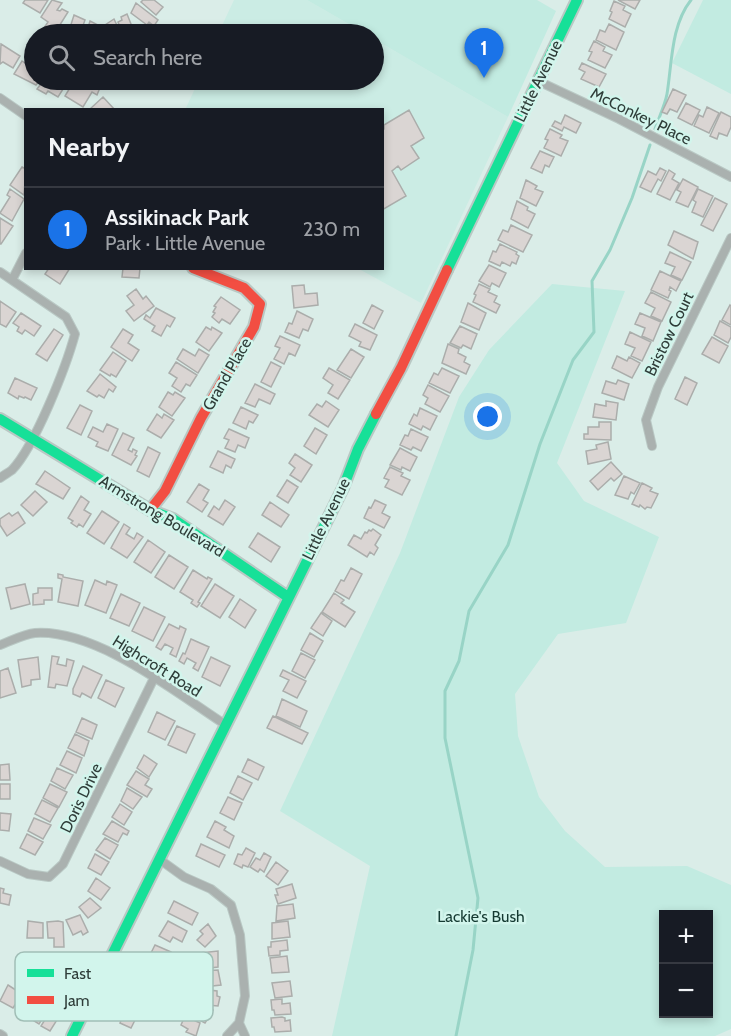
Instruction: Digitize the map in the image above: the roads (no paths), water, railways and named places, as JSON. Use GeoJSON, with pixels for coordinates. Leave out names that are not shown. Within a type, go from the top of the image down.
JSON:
{"type":"FeatureCollection","features":[{"type":"Feature","properties":{"kind":"street","name":"Little Avenue"},"geometry":{"type":"LineString","coordinates":[[113,952],[343,488],[358,449],[400,368],[577,0]]}},
{"type":"Feature","properties":{"kind":"street","name":"McConkey Place"},"geometry":{"type":"LineString","coordinates":[[538,81],[619,119],[731,177]]}},
{"type":"Feature","properties":{"kind":"street"},"geometry":{"type":"LineString","coordinates":[[0,98],[24,115]]}},
{"type":"Feature","properties":{"kind":"street","name":"Bristow Court"},"geometry":{"type":"LineString","coordinates":[[652,446],[646,420],[658,387],[731,238]]}},
{"type":"Feature","properties":{"kind":"street"},"geometry":{"type":"LineString","coordinates":[[12,280],[24,257]]}},
{"type":"Feature","properties":{"kind":"street","name":"Grand Place"},"geometry":{"type":"LineString","coordinates":[[150,510],[165,491],[201,418],[254,327],[260,304],[244,288],[198,270]]}},
{"type":"Feature","properties":{"kind":"street"},"geometry":{"type":"LineString","coordinates":[[0,272],[66,317],[75,334],[70,354],[33,438],[12,469],[0,478]]}},
{"type":"Feature","properties":{"kind":"street","name":"Armstrong Boulevard"},"geometry":{"type":"LineString","coordinates":[[0,419],[150,510],[173,519],[288,597]]}},
{"type":"Feature","properties":{"kind":"street","name":"Highcroft Road"},"geometry":{"type":"LineString","coordinates":[[0,645],[34,633],[69,636],[105,648],[226,726]]}},
{"type":"Feature","properties":{"kind":"street","name":"Doris Drive"},"geometry":{"type":"LineString","coordinates":[[0,861],[28,874],[49,877],[63,864],[154,678]]}},
{"type":"Feature","properties":{"kind":"street"},"geometry":{"type":"LineString","coordinates":[[159,859],[184,877],[211,889],[231,905],[240,935],[245,996],[239,1023],[227,1036]]}},
{"type":"Feature","properties":{"kind":"street","name":"Little Avenue"},"geometry":{"type":"LineString","coordinates":[[72,1036],[79,1021]]}},
{"type":"Feature","properties":{"kind":"street"},"geometry":{"type":"LineString","coordinates":[[239,1023],[245,1036]]}},
{"type":"Feature","properties":{"kind":"waterway"},"geometry":{"type":"LineString","coordinates":[[655,129],[667,94],[676,33],[684,10],[691,0]]}},
{"type":"Feature","properties":{"kind":"waterway"},"geometry":{"type":"LineString","coordinates":[[456,1036],[473,950],[478,898],[445,738],[445,691],[459,661],[469,611],[508,545],[540,444],[573,360],[594,332],[592,281],[610,250],[632,198],[650,145]]}},
{"type":"Feature","properties":{"kind":"place","name":"Assikinack Park"},"geometry":{"type":"Point","coordinates":[484,78]}},
{"type":"Feature","properties":{"kind":"park label","name":"Lackie's Bush"},"geometry":{"type":"Point","coordinates":[481,916]}}]}
